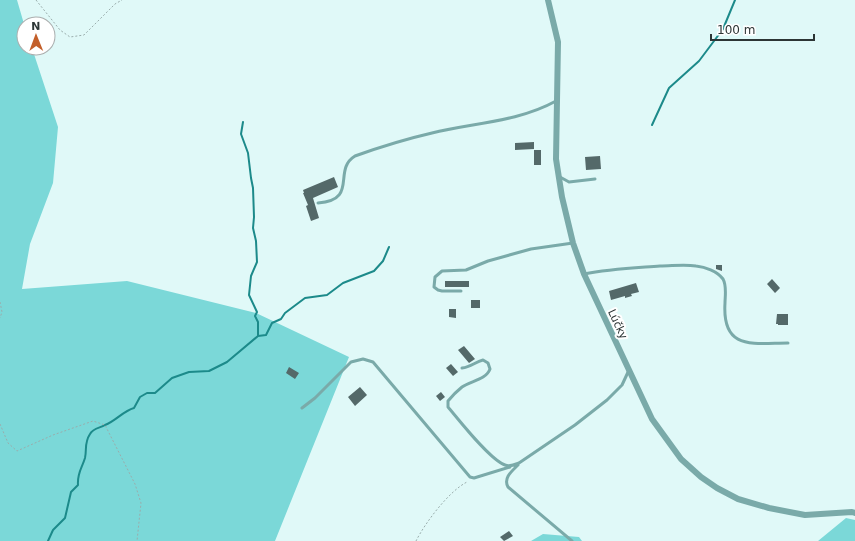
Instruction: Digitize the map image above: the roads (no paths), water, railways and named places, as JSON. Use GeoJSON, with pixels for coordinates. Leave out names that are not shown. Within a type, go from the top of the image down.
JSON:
{"type":"FeatureCollection","features":[{"type":"Feature","properties":{"kind":"street","name":"Lúčky"},"geometry":{"type":"LineString","coordinates":[[548,0],[558,42],[556,159],[558,176],[573,243],[584,274],[652,419],[681,459],[717,488],[738,499],[769,508],[805,515],[855,513]]}},
{"type":"Feature","properties":{"kind":"lane"},"geometry":{"type":"LineString","coordinates":[[318,203],[332,200],[339,196],[342,191],[347,165],[355,156],[432,133],[528,112],[542,108],[558,100]]}},
{"type":"Feature","properties":{"kind":"lane"},"geometry":{"type":"LineString","coordinates":[[558,176],[564,181],[569,182],[595,179]]}},
{"type":"Feature","properties":{"kind":"lane"},"geometry":{"type":"LineString","coordinates":[[461,291],[438,290],[434,287],[435,277],[442,271],[466,270],[488,261],[531,249],[573,243]]}},
{"type":"Feature","properties":{"kind":"lane"},"geometry":{"type":"LineString","coordinates":[[584,274],[606,270],[681,265],[704,268],[713,271],[723,280],[725,286],[726,321],[729,330],[734,337],[739,341],[750,343],[788,343]]}},
{"type":"Feature","properties":{"kind":"lane"},"geometry":{"type":"LineString","coordinates":[[302,408],[315,398],[351,362],[362,359],[369,360],[373,362],[407,401],[467,474],[474,478],[519,463],[575,425],[607,400],[622,385],[628,370]]}},
{"type":"Feature","properties":{"kind":"lane"},"geometry":{"type":"LineString","coordinates":[[462,368],[471,367],[483,360],[488,363],[490,369],[487,374],[462,387],[448,401],[448,407],[493,457],[505,465],[512,466]]}},
{"type":"Feature","properties":{"kind":"lane"},"geometry":{"type":"LineString","coordinates":[[519,463],[506,479],[508,487],[572,541]]}},
{"type":"Feature","properties":{"kind":"waterway"},"geometry":{"type":"LineString","coordinates":[[652,125],[669,88],[699,61],[723,29],[735,0]]}},
{"type":"Feature","properties":{"kind":"waterway"},"geometry":{"type":"LineString","coordinates":[[48,541],[53,530],[65,518],[71,492],[78,485],[79,474],[85,458],[86,443],[91,432],[109,423],[126,411],[134,408],[140,397],[147,393],[155,393],[172,378],[189,372],[209,371],[227,362],[258,336],[258,322],[255,316],[257,312],[249,295],[251,276],[257,262],[256,241],[253,228],[253,188],[248,153],[241,134],[243,122]]}},
{"type":"Feature","properties":{"kind":"waterway"},"geometry":{"type":"LineString","coordinates":[[258,336],[266,335],[272,323],[281,319],[285,313],[305,298],[327,295],[343,283],[374,271],[383,261],[389,247]]}}]}
